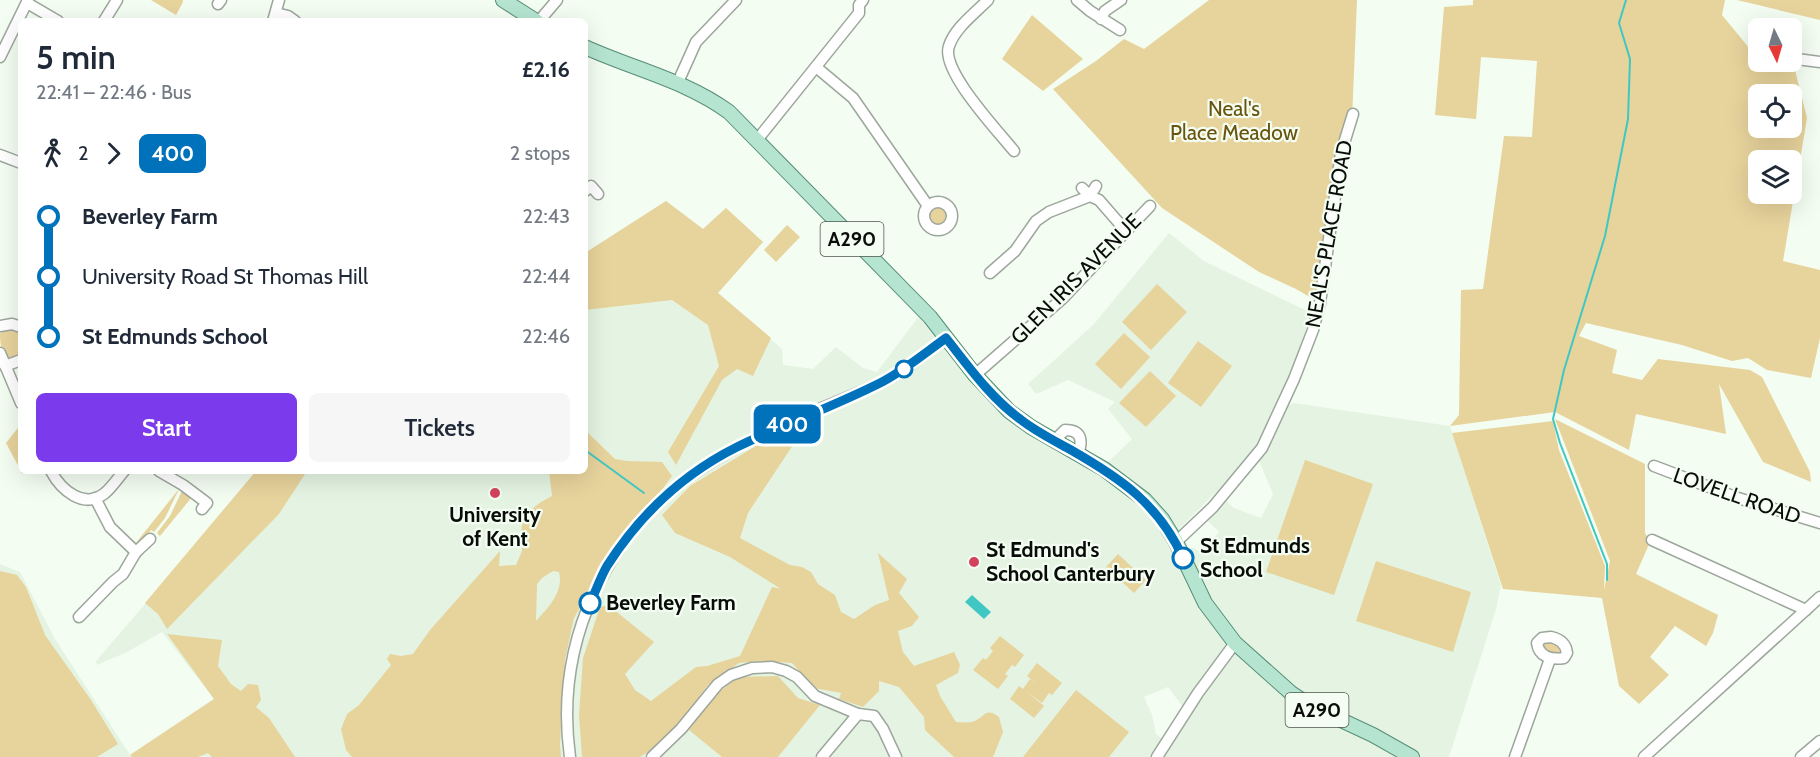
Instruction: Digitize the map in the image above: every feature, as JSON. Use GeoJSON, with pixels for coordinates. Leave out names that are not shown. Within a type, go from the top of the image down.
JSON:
{"type":"FeatureCollection","features":[{"type":"Feature","properties":{"kind":"main road"},"geometry":{"type":"LineString","coordinates":[[502,0],[532,18]]}},
{"type":"Feature","properties":{"kind":"main road","name":"A290"},"geometry":{"type":"LineString","coordinates":[[588,48],[632,67],[678,82],[729,112],[930,317],[975,375],[1019,419],[1104,469],[1141,496],[1162,519],[1176,542],[1205,603],[1235,643],[1309,705],[1373,735],[1412,757]]}},
{"type":"Feature","properties":{"kind":"street"},"geometry":{"type":"LineString","coordinates":[[106,18],[117,0]]}},
{"type":"Feature","properties":{"kind":"street"},"geometry":{"type":"LineString","coordinates":[[279,0],[275,17],[288,16],[291,18]]}},
{"type":"Feature","properties":{"kind":"street"},"geometry":{"type":"LineString","coordinates":[[540,18],[557,0]]}},
{"type":"Feature","properties":{"kind":"street"},"geometry":{"type":"LineString","coordinates":[[678,82],[696,42],[736,0]]}},
{"type":"Feature","properties":{"kind":"street"},"geometry":{"type":"LineString","coordinates":[[758,140],[859,13],[863,0]]}},
{"type":"Feature","properties":{"kind":"street"},"geometry":{"type":"LineString","coordinates":[[987,0],[956,34],[948,49],[950,65],[980,108],[1008,137],[1014,151]]}},
{"type":"Feature","properties":{"kind":"street"},"geometry":{"type":"LineString","coordinates":[[1077,0],[1101,19],[1120,30]]}},
{"type":"Feature","properties":{"kind":"street"},"geometry":{"type":"LineString","coordinates":[[1101,19],[1106,11],[1121,0]]}},
{"type":"Feature","properties":{"kind":"street"},"geometry":{"type":"LineString","coordinates":[[18,18],[27,1],[53,18]]}},
{"type":"Feature","properties":{"kind":"street"},"geometry":{"type":"LineString","coordinates":[[1,53],[18,19]]}},
{"type":"Feature","properties":{"kind":"street"},"geometry":{"type":"LineString","coordinates":[[1802,60],[1820,62]]}},
{"type":"Feature","properties":{"kind":"street"},"geometry":{"type":"LineString","coordinates":[[816,68],[853,98],[928,206]]}},
{"type":"Feature","properties":{"kind":"street","name":"NEAL'S PLACE ROAD"},"geometry":{"type":"LineString","coordinates":[[1176,542],[1214,507],[1262,448],[1294,379],[1313,330],[1320,303],[1341,153],[1353,114]]}},
{"type":"Feature","properties":{"kind":"street"},"geometry":{"type":"LineString","coordinates":[[0,155],[18,161]]}},
{"type":"Feature","properties":{"kind":"street"},"geometry":{"type":"LineString","coordinates":[[588,188],[591,186],[598,194]]}},
{"type":"Feature","properties":{"kind":"street"},"geometry":{"type":"LineString","coordinates":[[997,272],[1036,221],[1096,186]]}},
{"type":"Feature","properties":{"kind":"street"},"geometry":{"type":"LineString","coordinates":[[1086,192],[1099,200],[1126,231]]}},
{"type":"Feature","properties":{"kind":"street","name":"GLEN IRIS AVENUE"},"geometry":{"type":"LineString","coordinates":[[975,375],[1064,298],[1150,206]]}},
{"type":"Feature","properties":{"kind":"street"},"geometry":{"type":"LineString","coordinates":[[0,326],[12,324],[18,326]]}},
{"type":"Feature","properties":{"kind":"street"},"geometry":{"type":"LineString","coordinates":[[570,757],[568,692],[574,654],[585,617],[606,567],[644,518],[664,496],[721,456],[883,382],[946,338]]}},
{"type":"Feature","properties":{"kind":"street"},"geometry":{"type":"LineString","coordinates":[[0,353],[18,396]]}},
{"type":"Feature","properties":{"kind":"street"},"geometry":{"type":"LineString","coordinates":[[5,366],[18,361]]}},
{"type":"Feature","properties":{"kind":"street","name":"NEAL'S PLACE ROAD"},"geometry":{"type":"LineString","coordinates":[[1275,420],[1282,411],[1290,407]]}},
{"type":"Feature","properties":{"kind":"street","name":"LOVELL ROAD"},"geometry":{"type":"LineString","coordinates":[[1654,466],[1738,498],[1820,523]]}},
{"type":"Feature","properties":{"kind":"street"},"geometry":{"type":"LineString","coordinates":[[53,474],[58,483],[73,496],[87,499],[104,493],[121,474]]}},
{"type":"Feature","properties":{"kind":"street"},"geometry":{"type":"LineString","coordinates":[[164,474],[207,502],[202,508]]}},
{"type":"Feature","properties":{"kind":"street"},"geometry":{"type":"LineString","coordinates":[[95,498],[110,527],[136,552]]}},
{"type":"Feature","properties":{"kind":"street"},"geometry":{"type":"LineString","coordinates":[[79,617],[123,574],[136,552],[150,539]]}},
{"type":"Feature","properties":{"kind":"street"},"geometry":{"type":"LineString","coordinates":[[1652,540],[1806,610]]}},
{"type":"Feature","properties":{"kind":"street"},"geometry":{"type":"LineString","coordinates":[[1644,757],[1820,597]]}},
{"type":"Feature","properties":{"kind":"street"},"geometry":{"type":"LineString","coordinates":[[1157,757],[1198,693],[1235,643]]}},
{"type":"Feature","properties":{"kind":"street"},"geometry":{"type":"LineString","coordinates":[[1515,757],[1550,659]]}},
{"type":"Feature","properties":{"kind":"street"},"geometry":{"type":"LineString","coordinates":[[652,757],[681,729],[718,684],[731,675],[752,668],[786,671],[797,677],[815,696],[858,714],[874,716],[896,757]]}},
{"type":"Feature","properties":{"kind":"street"},"geometry":{"type":"LineString","coordinates":[[822,757],[858,714]]}},
{"type":"Feature","properties":{"kind":"street"},"geometry":{"type":"LineString","coordinates":[[1801,757],[1820,741]]}},
{"type":"Feature","properties":{"kind":"shaded area","name":"University of Kent"},"geometry":{"type":"Polygon","coordinates":[[[666,201],[703,229],[726,208],[763,242],[718,293],[782,349],[783,365],[813,369],[836,347],[863,368],[877,372],[919,316],[986,398],[1012,422],[1024,432],[1104,474],[1142,504],[1162,528],[1191,584],[1200,608],[1230,645],[1183,707],[1168,687],[1144,697],[1152,715],[1156,734],[1163,739],[1152,757],[0,757],[0,564],[20,572],[55,639],[130,755],[214,699],[162,632],[127,652],[97,665],[96,661],[254,474],[588,474],[588,251],[666,201]]]}},
{"type":"Feature","properties":{"kind":"shaded area"},"geometry":{"type":"Polygon","coordinates":[[[1169,233],[1204,261],[1311,313],[1299,351],[1260,442],[1240,468],[1177,531],[1106,464],[1132,439],[1108,409],[1115,402],[1068,380],[1036,394],[1028,384],[1094,324],[1169,233]]]}},
{"type":"Feature","properties":{"kind":"shaded area"},"geometry":{"type":"Polygon","coordinates":[[[1294,403],[1450,426],[1501,585],[1496,609],[1449,757],[1422,757],[1399,743],[1332,712],[1295,689],[1238,639],[1220,616],[1197,577],[1191,547],[1202,552],[1219,532],[1205,518],[1224,499],[1234,508],[1261,518],[1273,494],[1258,458],[1285,407],[1294,403]]]}},
{"type":"Feature","properties":{"kind":"shaded area"},"geometry":{"type":"Polygon","coordinates":[[[1233,654],[1243,657],[1291,699],[1313,714],[1401,757],[1163,757],[1207,688],[1233,654]]]}},
{"type":"Feature","properties":{"kind":"green space"},"geometry":{"type":"Polygon","coordinates":[[[151,0],[183,0],[183,2],[176,15],[151,0]]]}},
{"type":"Feature","properties":{"kind":"green space","name":"Neal's Place Meadow"},"geometry":{"type":"Polygon","coordinates":[[[1209,0],[1357,0],[1352,120],[1346,135],[1320,303],[1259,272],[1162,208],[1053,89],[1096,61],[1124,39],[1144,49],[1209,0]]]}},
{"type":"Feature","properties":{"kind":"green space"},"geometry":{"type":"Polygon","coordinates":[[[1473,0],[1725,0],[1722,15],[1748,47],[1748,72],[1796,72],[1798,84],[1748,84],[1748,138],[1802,138],[1802,98],[1807,118],[1802,150],[1748,150],[1748,204],[1793,204],[1783,261],[1820,270],[1820,338],[1811,378],[1767,370],[1748,358],[1732,361],[1682,345],[1586,323],[1579,336],[1617,350],[1612,373],[1642,380],[1658,359],[1750,370],[1762,377],[1810,472],[1811,482],[1763,462],[1719,384],[1726,434],[1636,414],[1629,450],[1555,412],[1450,426],[1459,415],[1461,290],[1483,289],[1504,136],[1532,137],[1537,61],[1481,57],[1476,119],[1435,115],[1444,7],[1473,5],[1473,0]]]}},
{"type":"Feature","properties":{"kind":"green space"},"geometry":{"type":"Polygon","coordinates":[[[1737,0],[1820,0],[1820,20],[1737,0]]]}},
{"type":"Feature","properties":{"kind":"green space"},"geometry":{"type":"Polygon","coordinates":[[[1032,15],[1083,59],[1043,91],[1002,59],[1032,15]]]}},
{"type":"Feature","properties":{"kind":"green space"},"geometry":{"type":"Polygon","coordinates":[[[666,201],[703,229],[726,208],[763,242],[718,293],[771,338],[753,376],[737,369],[722,380],[676,465],[668,452],[719,366],[708,325],[672,300],[588,310],[588,251],[666,201]]]}},
{"type":"Feature","properties":{"kind":"green space"},"geometry":{"type":"Polygon","coordinates":[[[935,206],[943,206],[949,212],[949,220],[943,226],[935,226],[929,220],[929,212],[935,206]]]}},
{"type":"Feature","properties":{"kind":"green space"},"geometry":{"type":"Polygon","coordinates":[[[787,225],[800,237],[776,262],[764,250],[787,225]]]}},
{"type":"Feature","properties":{"kind":"green space"},"geometry":{"type":"Polygon","coordinates":[[[1157,284],[1187,312],[1151,350],[1122,322],[1157,284]]]}},
{"type":"Feature","properties":{"kind":"green space"},"geometry":{"type":"Polygon","coordinates":[[[11,328],[18,331],[18,358],[10,359],[3,351],[0,334],[3,330],[11,328]]]}},
{"type":"Feature","properties":{"kind":"green space"},"geometry":{"type":"Polygon","coordinates":[[[1124,333],[1150,357],[1121,389],[1095,364],[1124,333]]]}},
{"type":"Feature","properties":{"kind":"green space"},"geometry":{"type":"Polygon","coordinates":[[[1198,341],[1232,366],[1201,407],[1168,383],[1198,341]]]}},
{"type":"Feature","properties":{"kind":"green space"},"geometry":{"type":"Polygon","coordinates":[[[1150,371],[1176,396],[1146,427],[1119,403],[1150,371]]]}},
{"type":"Feature","properties":{"kind":"green space"},"geometry":{"type":"Polygon","coordinates":[[[1555,419],[1645,464],[1645,533],[1650,542],[1636,574],[1718,615],[1713,633],[1706,646],[1675,626],[1650,657],[1669,675],[1639,704],[1619,686],[1602,598],[1503,589],[1452,433],[1553,421],[1559,450],[1605,566],[1604,590],[1610,561],[1555,419]]]}},
{"type":"Feature","properties":{"kind":"green space"},"geometry":{"type":"Polygon","coordinates":[[[18,428],[18,466],[6,443],[18,428]]]}},
{"type":"Feature","properties":{"kind":"green space"},"geometry":{"type":"Polygon","coordinates":[[[794,430],[795,442],[748,513],[740,538],[790,565],[802,567],[811,572],[818,584],[835,595],[841,612],[854,619],[875,605],[889,600],[878,553],[907,579],[899,593],[919,617],[912,626],[898,631],[903,652],[914,666],[954,652],[960,665],[958,673],[936,685],[940,696],[956,722],[972,722],[988,713],[999,717],[1003,732],[993,757],[954,757],[925,730],[924,717],[899,687],[879,681],[879,691],[863,707],[839,699],[841,693],[814,688],[792,663],[761,661],[739,663],[708,685],[685,716],[651,750],[640,757],[582,757],[579,715],[583,658],[600,607],[608,605],[654,642],[625,674],[635,690],[651,701],[696,667],[740,656],[772,587],[781,589],[730,557],[675,533],[662,515],[690,486],[764,441],[794,430]]]}},
{"type":"Feature","properties":{"kind":"green space"},"geometry":{"type":"Polygon","coordinates":[[[588,433],[615,459],[662,462],[672,476],[598,577],[574,618],[565,660],[561,757],[352,757],[346,750],[341,729],[347,714],[359,705],[391,665],[387,659],[390,654],[401,656],[413,654],[430,630],[500,551],[499,566],[516,565],[522,551],[523,516],[552,496],[549,474],[588,474],[588,433]],[[553,571],[537,584],[536,621],[557,593],[559,572],[553,571]]]}},
{"type":"Feature","properties":{"kind":"green space"},"geometry":{"type":"Polygon","coordinates":[[[1305,460],[1373,484],[1334,595],[1266,572],[1305,460]]]}},
{"type":"Feature","properties":{"kind":"green space"},"geometry":{"type":"Polygon","coordinates":[[[253,474],[305,474],[279,514],[167,629],[158,614],[145,603],[253,474]]]}},
{"type":"Feature","properties":{"kind":"green space"},"geometry":{"type":"Polygon","coordinates":[[[179,489],[165,518],[154,532],[151,530],[140,545],[135,544],[179,489]]]}},
{"type":"Feature","properties":{"kind":"green space"},"geometry":{"type":"Polygon","coordinates":[[[182,491],[192,497],[160,536],[157,533],[170,516],[182,491]]]}},
{"type":"Feature","properties":{"kind":"green space"},"geometry":{"type":"Polygon","coordinates":[[[1118,554],[1146,580],[1134,593],[1106,567],[1118,554]]]}},
{"type":"Feature","properties":{"kind":"green space"},"geometry":{"type":"Polygon","coordinates":[[[1376,561],[1471,592],[1453,652],[1356,621],[1376,561]]]}},
{"type":"Feature","properties":{"kind":"green space"},"geometry":{"type":"Polygon","coordinates":[[[0,571],[17,575],[26,587],[45,635],[91,700],[118,744],[97,757],[0,757],[0,571]]]}},
{"type":"Feature","properties":{"kind":"green space"},"geometry":{"type":"Polygon","coordinates":[[[167,634],[222,640],[218,666],[231,684],[241,691],[248,684],[258,685],[261,700],[256,707],[269,718],[295,757],[212,757],[208,753],[198,757],[132,757],[130,755],[214,699],[167,634]]]}},
{"type":"Feature","properties":{"kind":"green space"},"geometry":{"type":"Polygon","coordinates":[[[1000,636],[1024,655],[1015,667],[1012,665],[1005,674],[1008,676],[998,689],[973,670],[983,658],[986,660],[993,651],[990,648],[1000,636]]]}},
{"type":"Feature","properties":{"kind":"green space"},"geometry":{"type":"Polygon","coordinates":[[[1541,642],[1558,642],[1564,655],[1545,652],[1541,642]]]}},
{"type":"Feature","properties":{"kind":"green space"},"geometry":{"type":"Polygon","coordinates":[[[1037,663],[1062,683],[1052,695],[1049,693],[1042,703],[1026,691],[1044,706],[1034,718],[1010,699],[1019,686],[1023,689],[1030,679],[1039,686],[1027,676],[1037,663]]]}},
{"type":"Feature","properties":{"kind":"green space"},"geometry":{"type":"Polygon","coordinates":[[[778,676],[798,698],[820,705],[778,757],[722,757],[689,730],[710,699],[738,677],[778,676]]]}},
{"type":"Feature","properties":{"kind":"green space"},"geometry":{"type":"Polygon","coordinates":[[[1076,690],[1129,732],[1109,757],[1023,757],[1076,690]]]}},
{"type":"Feature","properties":{"kind":"water"},"geometry":{"type":"Polygon","coordinates":[[[972,595],[991,612],[984,619],[965,602],[972,595]]]}},
{"type":"Feature","properties":{"kind":"waterway"},"geometry":{"type":"LineString","coordinates":[[1607,580],[1607,564],[1560,443],[1553,419],[1564,370],[1605,236],[1628,119],[1630,59],[1619,23],[1626,0]]}},
{"type":"Feature","properties":{"kind":"waterway"},"geometry":{"type":"LineString","coordinates":[[588,452],[644,493]]}},
{"type":"Feature","properties":{"kind":"bus line","name":"400"},"geometry":{"type":"LineString","coordinates":[[590,603],[606,567],[664,496],[702,468],[735,448],[883,382],[946,338],[975,375],[1019,419],[1104,469],[1141,496],[1162,519],[1183,558]]}},
{"type":"Feature","properties":{"kind":"place","name":"University of Kent"},"geometry":{"type":"Point","coordinates":[495,493]}},
{"type":"Feature","properties":{"kind":"place","name":"St Edmunds School"},"geometry":{"type":"Point","coordinates":[1183,558]}},
{"type":"Feature","properties":{"kind":"place","name":"St Edmund's School Canterbury"},"geometry":{"type":"Point","coordinates":[974,562]}},
{"type":"Feature","properties":{"kind":"place","name":"Beverley Farm"},"geometry":{"type":"Point","coordinates":[590,603]}}]}
